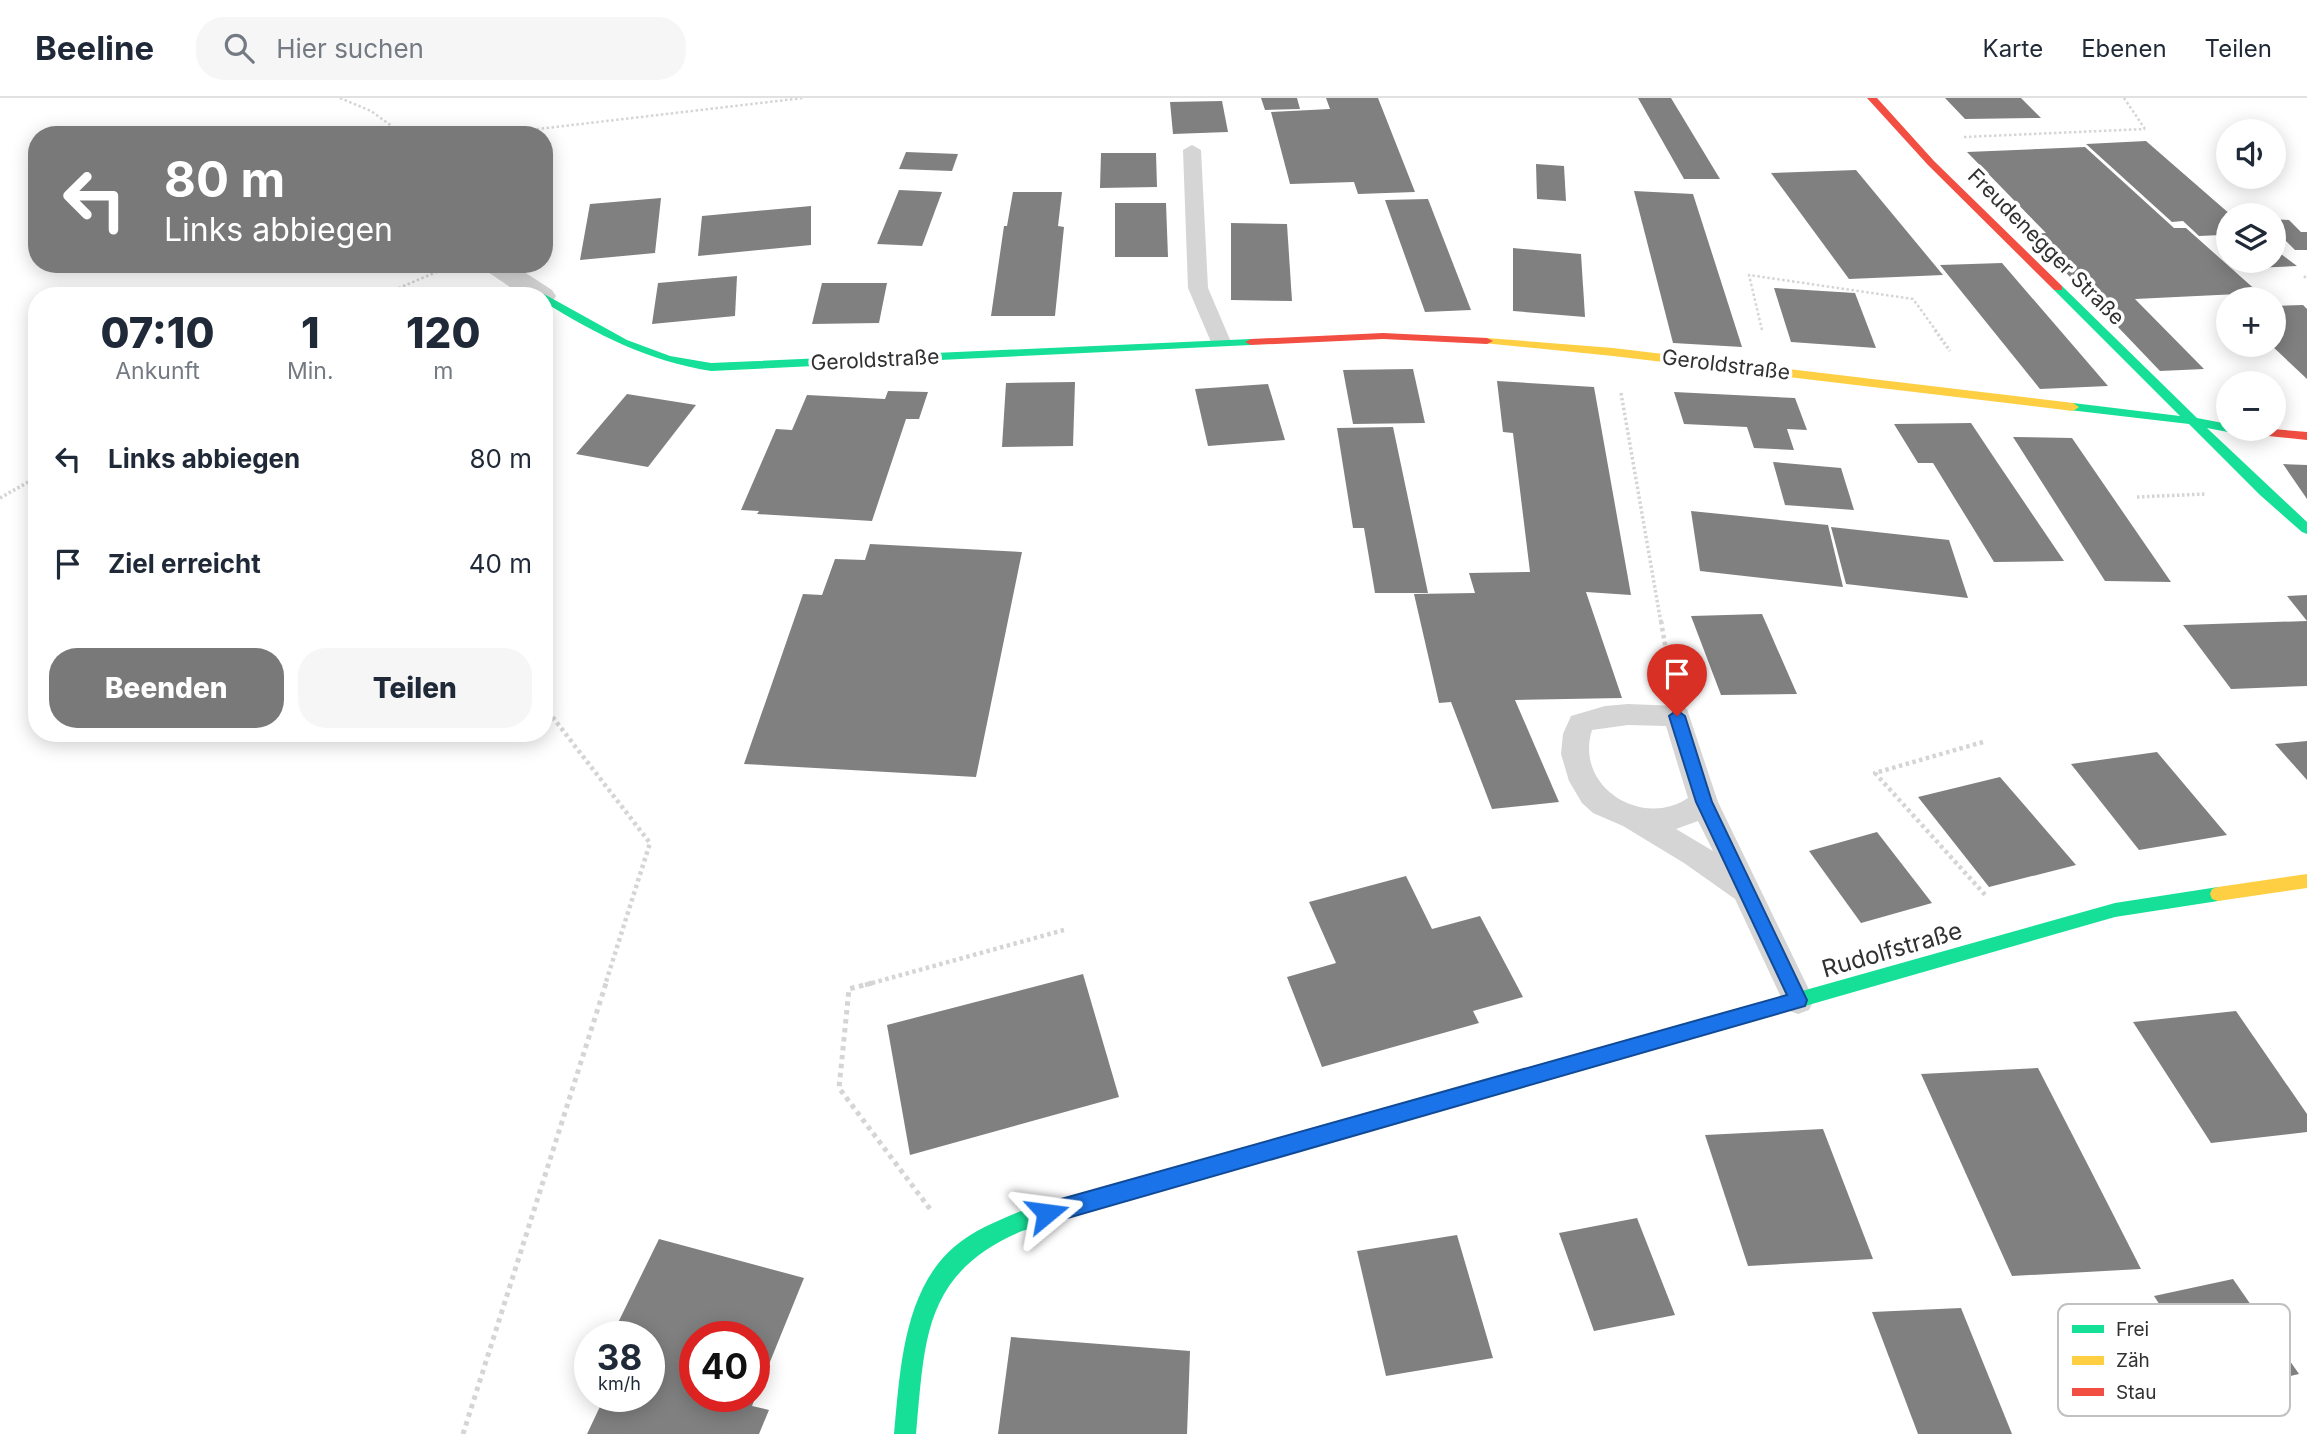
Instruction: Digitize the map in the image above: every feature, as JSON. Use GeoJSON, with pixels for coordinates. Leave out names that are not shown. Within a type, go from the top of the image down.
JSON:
{"type":"FeatureCollection","features":[{"type":"Feature","properties":{"kind":"street","name":"Freudenegger Straße"},"geometry":{"type":"LineString","coordinates":[[1872,98],[2194,421],[2287,513],[2307,529]]}},
{"type":"Feature","properties":{"kind":"street","name":"Geroldstraße"},"geometry":{"type":"LineString","coordinates":[[507,273],[528,287]]}},
{"type":"Feature","properties":{"kind":"street","name":"Geroldstraße"},"geometry":{"type":"LineString","coordinates":[[553,304],[596,332],[655,356],[704,366],[778,366],[1383,336],[1512,342],[1613,352],[2216,426]]}},
{"type":"Feature","properties":{"kind":"street"},"geometry":{"type":"LineString","coordinates":[[2286,434],[2307,436]]}},
{"type":"Feature","properties":{"kind":"street","name":"Rudolfstraße"},"geometry":{"type":"LineString","coordinates":[[905,1434],[919,1325],[928,1297],[943,1270],[961,1252],[986,1234],[1021,1221],[2115,910],[2307,881]]}},
{"type":"Feature","properties":{"kind":"lane"},"geometry":{"type":"LineString","coordinates":[[1192,150],[1198,288],[1221,342]]}},
{"type":"Feature","properties":{"kind":"lane"},"geometry":{"type":"LineString","coordinates":[[1745,891],[1695,854],[1630,817],[1599,804],[1586,788],[1573,743],[1581,723],[1604,715],[1633,712],[1677,716],[1704,802],[1798,1000]]}},
{"type":"Feature","properties":{"kind":"lane"},"geometry":{"type":"LineString","coordinates":[[1630,817],[1659,819],[1684,815],[1704,802]]}},
{"type":"Feature","properties":{"kind":"path"},"geometry":{"type":"LineString","coordinates":[[340,98],[371,111],[392,126]]}},
{"type":"Feature","properties":{"kind":"path"},"geometry":{"type":"LineString","coordinates":[[553,127],[803,98]]}},
{"type":"Feature","properties":{"kind":"path"},"geometry":{"type":"LineString","coordinates":[[1910,139],[2145,129],[2124,98]]}},
{"type":"Feature","properties":{"kind":"path"},"geometry":{"type":"LineString","coordinates":[[401,287],[435,273]]}},
{"type":"Feature","properties":{"kind":"path"},"geometry":{"type":"LineString","coordinates":[[1772,371],[1749,275],[1913,299],[1984,397]]}},
{"type":"Feature","properties":{"kind":"path"},"geometry":{"type":"LineString","coordinates":[[1613,352],[1677,716]]}},
{"type":"Feature","properties":{"kind":"path"},"geometry":{"type":"LineString","coordinates":[[0,498],[28,482]]}},
{"type":"Feature","properties":{"kind":"path"},"geometry":{"type":"LineString","coordinates":[[463,1434],[650,843],[553,718]]}},
{"type":"Feature","properties":{"kind":"path"},"geometry":{"type":"LineString","coordinates":[[1983,742],[1875,773],[2023,936]]}},
{"type":"Feature","properties":{"kind":"path"},"geometry":{"type":"LineString","coordinates":[[961,1252],[839,1088],[849,989],[1065,930]]}},
{"type":"Feature","properties":{"kind":"building"},"geometry":{"type":"Polygon","coordinates":[[[1261,98],[1297,98],[1300,109],[1265,110],[1261,98]]]}},
{"type":"Feature","properties":{"kind":"building"},"geometry":{"type":"Polygon","coordinates":[[[1326,98],[1378,98],[1415,192],[1358,194],[1354,182],[1290,184],[1271,112],[1330,109],[1326,98]]]}},
{"type":"Feature","properties":{"kind":"building"},"geometry":{"type":"Polygon","coordinates":[[[1638,98],[1671,98],[1720,179],[1684,179],[1638,98]]]}},
{"type":"Feature","properties":{"kind":"building"},"geometry":{"type":"Polygon","coordinates":[[[1945,98],[2021,98],[2041,118],[1965,119],[1945,98]]]}},
{"type":"Feature","properties":{"kind":"building"},"geometry":{"type":"Polygon","coordinates":[[[1222,101],[1228,132],[1173,134],[1170,102],[1222,101]]]}},
{"type":"Feature","properties":{"kind":"building"},"geometry":{"type":"Polygon","coordinates":[[[2146,141],[2217,203],[2216,235],[2199,236],[2183,221],[2172,222],[2086,144],[2146,141]]]}},
{"type":"Feature","properties":{"kind":"building"},"geometry":{"type":"Polygon","coordinates":[[[2085,147],[2174,228],[2186,228],[2216,255],[2216,273],[2237,273],[2252,287],[2216,287],[2216,295],[2135,299],[2204,369],[2160,371],[2029,234],[2046,233],[1967,152],[2085,147]]]}},
{"type":"Feature","properties":{"kind":"building"},"geometry":{"type":"Polygon","coordinates":[[[906,152],[958,154],[952,171],[899,169],[906,152]]]}},
{"type":"Feature","properties":{"kind":"building"},"geometry":{"type":"Polygon","coordinates":[[[1101,153],[1156,153],[1157,187],[1100,188],[1101,153]]]}},
{"type":"Feature","properties":{"kind":"building"},"geometry":{"type":"Polygon","coordinates":[[[1536,164],[1564,166],[1566,201],[1537,199],[1536,164]]]}},
{"type":"Feature","properties":{"kind":"building"},"geometry":{"type":"Polygon","coordinates":[[[1856,170],[1943,275],[1849,279],[1771,173],[1856,170]]]}},
{"type":"Feature","properties":{"kind":"building"},"geometry":{"type":"Polygon","coordinates":[[[899,190],[942,192],[922,246],[877,244],[899,190]]]}},
{"type":"Feature","properties":{"kind":"building"},"geometry":{"type":"Polygon","coordinates":[[[1634,191],[1693,194],[1742,347],[1673,343],[1634,191]]]}},
{"type":"Feature","properties":{"kind":"building"},"geometry":{"type":"Polygon","coordinates":[[[1013,192],[1062,192],[1058,226],[1064,227],[1055,316],[991,316],[1004,226],[1007,226],[1013,192]]]}},
{"type":"Feature","properties":{"kind":"building"},"geometry":{"type":"Polygon","coordinates":[[[661,198],[655,253],[580,260],[590,204],[661,198]]]}},
{"type":"Feature","properties":{"kind":"building"},"geometry":{"type":"Polygon","coordinates":[[[1428,199],[1471,310],[1425,312],[1385,200],[1428,199]]]}},
{"type":"Feature","properties":{"kind":"building"},"geometry":{"type":"Polygon","coordinates":[[[1115,203],[1166,203],[1168,257],[1115,257],[1115,203]]]}},
{"type":"Feature","properties":{"kind":"building"},"geometry":{"type":"Polygon","coordinates":[[[811,206],[811,245],[698,256],[702,216],[811,206]]]}},
{"type":"Feature","properties":{"kind":"building"},"geometry":{"type":"Polygon","coordinates":[[[2286,220],[2301,232],[2307,232],[2307,250],[2295,250],[2286,241],[2286,220]]]}},
{"type":"Feature","properties":{"kind":"building"},"geometry":{"type":"Polygon","coordinates":[[[1231,223],[1287,224],[1292,301],[1231,300],[1231,223]]]}},
{"type":"Feature","properties":{"kind":"building"},"geometry":{"type":"Polygon","coordinates":[[[1513,248],[1581,254],[1585,317],[1513,311],[1513,248]]]}},
{"type":"Feature","properties":{"kind":"building"},"geometry":{"type":"Polygon","coordinates":[[[2286,258],[2297,266],[2286,267],[2286,258]]]}},
{"type":"Feature","properties":{"kind":"building"},"geometry":{"type":"Polygon","coordinates":[[[2002,263],[2108,386],[2040,389],[1940,265],[2002,263]]]}},
{"type":"Feature","properties":{"kind":"building"},"geometry":{"type":"Polygon","coordinates":[[[737,276],[735,316],[652,324],[658,283],[737,276]]]}},
{"type":"Feature","properties":{"kind":"building"},"geometry":{"type":"Polygon","coordinates":[[[822,283],[887,283],[879,323],[812,324],[822,283]]]}},
{"type":"Feature","properties":{"kind":"building"},"geometry":{"type":"Polygon","coordinates":[[[1774,288],[1855,293],[1876,348],[1791,342],[1774,288]]]}},
{"type":"Feature","properties":{"kind":"building"},"geometry":{"type":"Polygon","coordinates":[[[2303,305],[2307,309],[2307,379],[2284,357],[2286,357],[2286,306],[2303,305]]]}},
{"type":"Feature","properties":{"kind":"building"},"geometry":{"type":"Polygon","coordinates":[[[1413,369],[1425,423],[1353,424],[1343,370],[1413,369]]]}},
{"type":"Feature","properties":{"kind":"building"},"geometry":{"type":"Polygon","coordinates":[[[1497,381],[1594,387],[1631,595],[1586,592],[1622,698],[1515,700],[1559,802],[1492,809],[1451,702],[1439,703],[1414,594],[1475,593],[1469,573],[1530,572],[1513,433],[1503,432],[1497,381]]]}},
{"type":"Feature","properties":{"kind":"building"},"geometry":{"type":"Polygon","coordinates":[[[1075,382],[1073,446],[1002,447],[1006,383],[1075,382]]]}},
{"type":"Feature","properties":{"kind":"building"},"geometry":{"type":"Polygon","coordinates":[[[1268,384],[1285,440],[1208,446],[1195,389],[1268,384]]]}},
{"type":"Feature","properties":{"kind":"building"},"geometry":{"type":"Polygon","coordinates":[[[888,391],[928,392],[919,419],[906,419],[872,521],[757,514],[759,511],[741,510],[776,429],[792,430],[807,395],[885,399],[888,391]]]}},
{"type":"Feature","properties":{"kind":"building"},"geometry":{"type":"Polygon","coordinates":[[[1674,392],[1795,398],[1807,430],[1787,429],[1794,450],[1754,448],[1747,427],[1684,424],[1674,392]]]}},
{"type":"Feature","properties":{"kind":"building"},"geometry":{"type":"Polygon","coordinates":[[[627,394],[696,405],[648,467],[576,454],[627,394]]]}},
{"type":"Feature","properties":{"kind":"building"},"geometry":{"type":"Polygon","coordinates":[[[1971,423],[2064,561],[1994,562],[1933,463],[1918,463],[1894,424],[1971,423]]]}},
{"type":"Feature","properties":{"kind":"building"},"geometry":{"type":"Polygon","coordinates":[[[1393,427],[1428,593],[1375,593],[1364,528],[1353,528],[1337,428],[1393,427]]]}},
{"type":"Feature","properties":{"kind":"building"},"geometry":{"type":"Polygon","coordinates":[[[2013,437],[2072,438],[2171,582],[2105,581],[2013,437]]]}},
{"type":"Feature","properties":{"kind":"building"},"geometry":{"type":"Polygon","coordinates":[[[1773,462],[1841,468],[1854,510],[1785,505],[1773,462]]]}},
{"type":"Feature","properties":{"kind":"building"},"geometry":{"type":"Polygon","coordinates":[[[2283,464],[2307,465],[2307,499],[2283,464]]]}},
{"type":"Feature","properties":{"kind":"building"},"geometry":{"type":"Polygon","coordinates":[[[1691,511],[1828,525],[1843,587],[1700,571],[1691,511]]]}},
{"type":"Feature","properties":{"kind":"building"},"geometry":{"type":"Polygon","coordinates":[[[1831,527],[1949,540],[1968,598],[1846,584],[1831,527]]]}},
{"type":"Feature","properties":{"kind":"building"},"geometry":{"type":"Polygon","coordinates":[[[870,544],[1022,552],[976,777],[744,764],[803,594],[822,595],[835,559],[865,560],[870,544]]]}},
{"type":"Feature","properties":{"kind":"building"},"geometry":{"type":"Polygon","coordinates":[[[2307,595],[2307,621],[2287,596],[2307,595]]]}},
{"type":"Feature","properties":{"kind":"building"},"geometry":{"type":"Polygon","coordinates":[[[1762,614],[1797,694],[1721,695],[1691,616],[1762,614]]]}},
{"type":"Feature","properties":{"kind":"building"},"geometry":{"type":"Polygon","coordinates":[[[2307,621],[2307,686],[2231,689],[2183,625],[2307,621]]]}},
{"type":"Feature","properties":{"kind":"building"},"geometry":{"type":"Polygon","coordinates":[[[2307,741],[2307,780],[2275,744],[2307,741]]]}},
{"type":"Feature","properties":{"kind":"building"},"geometry":{"type":"Polygon","coordinates":[[[2157,752],[2227,835],[2139,850],[2071,764],[2157,752]]]}},
{"type":"Feature","properties":{"kind":"building"},"geometry":{"type":"Polygon","coordinates":[[[2000,777],[2076,865],[1989,887],[1918,797],[2000,777]]]}},
{"type":"Feature","properties":{"kind":"building"},"geometry":{"type":"Polygon","coordinates":[[[1877,832],[1932,903],[1861,923],[1809,851],[1877,832]]]}},
{"type":"Feature","properties":{"kind":"building"},"geometry":{"type":"Polygon","coordinates":[[[1406,876],[1432,929],[1480,916],[1523,997],[1473,1011],[1479,1023],[1322,1067],[1287,977],[1336,963],[1309,902],[1406,876]]]}},
{"type":"Feature","properties":{"kind":"building"},"geometry":{"type":"Polygon","coordinates":[[[1083,974],[1119,1097],[910,1155],[887,1025],[1083,974]]]}},
{"type":"Feature","properties":{"kind":"building"},"geometry":{"type":"Polygon","coordinates":[[[2236,1011],[2307,1114],[2307,1132],[2211,1143],[2133,1022],[2236,1011]]]}},
{"type":"Feature","properties":{"kind":"building"},"geometry":{"type":"Polygon","coordinates":[[[2038,1068],[2141,1269],[2012,1276],[1921,1074],[2038,1068]]]}},
{"type":"Feature","properties":{"kind":"building"},"geometry":{"type":"Polygon","coordinates":[[[1823,1129],[1873,1259],[1748,1266],[1705,1135],[1823,1129]]]}},
{"type":"Feature","properties":{"kind":"building"},"geometry":{"type":"Polygon","coordinates":[[[1637,1218],[1675,1315],[1594,1331],[1559,1233],[1637,1218]]]}},
{"type":"Feature","properties":{"kind":"building"},"geometry":{"type":"Polygon","coordinates":[[[1457,1235],[1493,1358],[1386,1376],[1357,1251],[1457,1235]]]}},
{"type":"Feature","properties":{"kind":"building"},"geometry":{"type":"Polygon","coordinates":[[[659,1239],[804,1278],[770,1362],[770,1321],[679,1321],[679,1412],[768,1412],[759,1434],[587,1434],[597,1412],[665,1412],[665,1321],[619,1321],[659,1239]]]}},
{"type":"Feature","properties":{"kind":"building"},"geometry":{"type":"Polygon","coordinates":[[[2233,1279],[2250,1304],[2159,1304],[2154,1296],[2233,1279]]]}},
{"type":"Feature","properties":{"kind":"building"},"geometry":{"type":"Polygon","coordinates":[[[1961,1308],[2012,1434],[1918,1434],[1872,1312],[1961,1308]]]}},
{"type":"Feature","properties":{"kind":"building"},"geometry":{"type":"Polygon","coordinates":[[[1011,1337],[1190,1351],[1187,1434],[998,1434],[1011,1337]]]}},
{"type":"Feature","properties":{"kind":"building"},"geometry":{"type":"Polygon","coordinates":[[[2290,1361],[2299,1374],[2290,1376],[2290,1361]]]}},
{"type":"Feature","properties":{"kind":"traffic: fast"},"geometry":{"type":"LineString","coordinates":[[2058,288],[2265,492],[2307,529]]}},
{"type":"Feature","properties":{"kind":"traffic: fast"},"geometry":{"type":"LineString","coordinates":[[553,303],[603,332],[644,351],[688,364],[711,367],[1251,342]]}},
{"type":"Feature","properties":{"kind":"traffic: fast"},"geometry":{"type":"LineString","coordinates":[[2073,407],[2216,426]]}},
{"type":"Feature","properties":{"kind":"traffic: fast"},"geometry":{"type":"LineString","coordinates":[[1763,1010],[2115,910],[2218,894]]}},
{"type":"Feature","properties":{"kind":"traffic: fast"},"geometry":{"type":"LineString","coordinates":[[905,1434],[918,1334],[927,1305],[941,1278],[960,1255],[986,1236],[1021,1221],[1365,1123]]}},
{"type":"Feature","properties":{"kind":"traffic: slow"},"geometry":{"type":"LineString","coordinates":[[1487,341],[1613,352],[2073,407]]}},
{"type":"Feature","properties":{"kind":"traffic: slow"},"geometry":{"type":"LineString","coordinates":[[2218,894],[2307,881]]}},
{"type":"Feature","properties":{"kind":"traffic: slow"},"geometry":{"type":"LineString","coordinates":[[1365,1123],[1763,1010]]}},
{"type":"Feature","properties":{"kind":"traffic: jam"},"geometry":{"type":"LineString","coordinates":[[1872,98],[1931,163],[2058,288]]}},
{"type":"Feature","properties":{"kind":"traffic: jam"},"geometry":{"type":"LineString","coordinates":[[1251,342],[1383,336],[1487,341]]}},
{"type":"Feature","properties":{"kind":"traffic: jam"},"geometry":{"type":"LineString","coordinates":[[2286,434],[2307,436]]}},
{"type":"Feature","properties":{"kind":"route"},"geometry":{"type":"LineString","coordinates":[[1047,1213],[1798,1000],[1704,802],[1677,716]]}}]}
